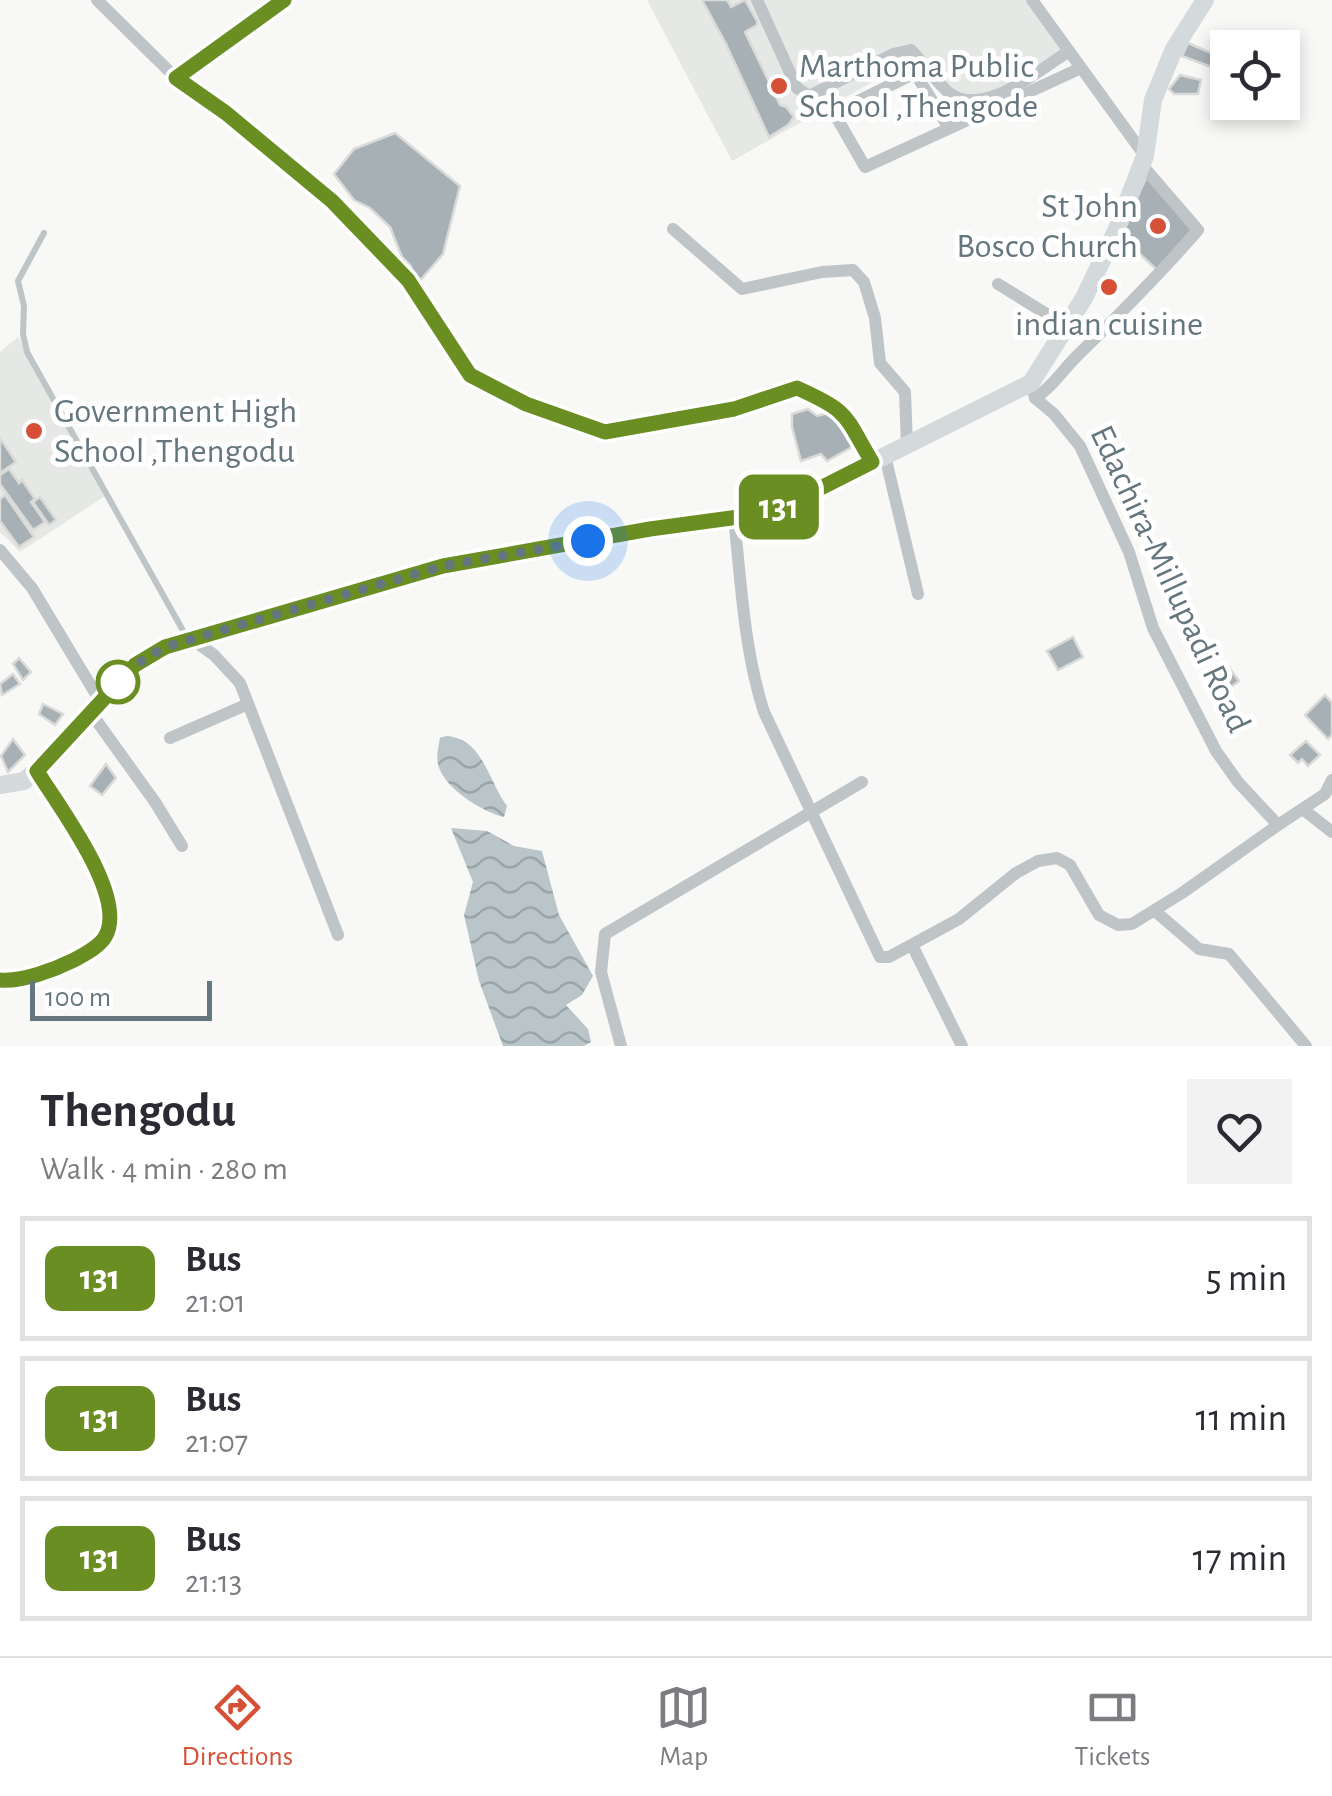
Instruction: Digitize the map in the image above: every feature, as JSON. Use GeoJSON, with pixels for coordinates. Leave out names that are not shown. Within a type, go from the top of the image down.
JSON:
{"type":"FeatureCollection","features":[{"type":"Feature","properties":{"kind":"main road"},"geometry":{"type":"LineString","coordinates":[[0,784],[24,781],[37,771],[135,665],[165,647],[443,566],[734,517],[789,504],[907,445],[1033,390],[1116,231],[1143,160],[1154,100],[1174,49],[1205,0]]}},
{"type":"Feature","properties":{"kind":"street"},"geometry":{"type":"LineString","coordinates":[[97,0],[176,78],[226,113],[332,201],[408,280],[470,375],[526,404],[605,432],[734,409],[797,388],[841,410],[879,459],[918,594]]}},
{"type":"Feature","properties":{"kind":"street"},"geometry":{"type":"LineString","coordinates":[[176,78],[284,0]]}},
{"type":"Feature","properties":{"kind":"street"},"geometry":{"type":"LineString","coordinates":[[757,0],[797,88],[809,96],[893,54],[911,50],[948,92],[963,101],[976,102],[998,95],[1069,51]]}},
{"type":"Feature","properties":{"kind":"street"},"geometry":{"type":"LineString","coordinates":[[1032,0],[1143,160],[1198,230],[1130,307],[1062,370],[1050,389],[1033,390]]}},
{"type":"Feature","properties":{"kind":"street"},"geometry":{"type":"LineString","coordinates":[[949,128],[915,73],[834,113],[865,167],[1081,68]]}},
{"type":"Feature","properties":{"kind":"street"},"geometry":{"type":"LineString","coordinates":[[674,229],[742,289],[822,272],[853,270],[864,282],[875,318],[880,364],[905,392],[907,445]]}},
{"type":"Feature","properties":{"kind":"street"},"geometry":{"type":"LineString","coordinates":[[998,284],[1066,326]]}},
{"type":"Feature","properties":{"kind":"street","name":"Edachira-Millupadi Road"},"geometry":{"type":"LineString","coordinates":[[1033,390],[1080,446],[1130,552],[1153,628],[1216,750],[1238,782],[1278,825]]}},
{"type":"Feature","properties":{"kind":"street"},"geometry":{"type":"LineString","coordinates":[[734,517],[753,678],[764,712],[880,957],[912,945],[959,919],[1038,861],[1057,858],[1070,865],[1099,915],[1118,924],[1132,924],[1304,810],[1326,794],[1332,780]]}},
{"type":"Feature","properties":{"kind":"street"},"geometry":{"type":"LineString","coordinates":[[0,550],[32,588],[96,707],[182,846]]}},
{"type":"Feature","properties":{"kind":"street"},"geometry":{"type":"LineString","coordinates":[[191,641],[214,655],[240,683],[338,936]]}},
{"type":"Feature","properties":{"kind":"street"},"geometry":{"type":"LineString","coordinates":[[170,738],[248,704]]}},
{"type":"Feature","properties":{"kind":"street"},"geometry":{"type":"LineString","coordinates":[[621,1046],[601,972],[605,934],[862,782]]}},
{"type":"Feature","properties":{"kind":"street"},"geometry":{"type":"LineString","coordinates":[[1304,810],[1332,832]]}},
{"type":"Feature","properties":{"kind":"street"},"geometry":{"type":"LineString","coordinates":[[1156,911],[1198,948],[1228,954],[1306,1046]]}},
{"type":"Feature","properties":{"kind":"street"},"geometry":{"type":"LineString","coordinates":[[912,945],[962,1046]]}},
{"type":"Feature","properties":{"kind":"lane"},"geometry":{"type":"LineString","coordinates":[[44,234],[18,282],[28,352],[191,641]]}},
{"type":"Feature","properties":{"kind":"lane"},"geometry":{"type":"LineString","coordinates":[[0,980],[11,981],[70,962],[105,938],[110,921],[108,892],[37,771]]}},
{"type":"Feature","properties":{"kind":"shaded area","name":"Marthoma Public School ,Thengode"},"geometry":{"type":"Polygon","coordinates":[[[647,0],[1032,0],[1073,58],[962,112],[910,61],[732,161],[647,0]]]}},
{"type":"Feature","properties":{"kind":"shaded area","name":"Government High School ,Thengodu"},"geometry":{"type":"Polygon","coordinates":[[[18,337],[105,496],[20,552],[0,532],[0,352],[18,337]]]}},
{"type":"Feature","properties":{"kind":"water"},"geometry":{"type":"Polygon","coordinates":[[[446,736],[477,752],[507,806],[504,817],[468,800],[444,778],[437,754],[440,738],[446,736]]]}},
{"type":"Feature","properties":{"kind":"water"},"geometry":{"type":"Polygon","coordinates":[[[451,828],[487,831],[514,846],[542,851],[559,915],[593,976],[582,995],[566,1005],[588,1029],[591,1042],[584,1046],[503,1046],[479,981],[464,915],[473,882],[451,828]]]}},
{"type":"Feature","properties":{"kind":"building","name":"Marthoma Public School ,Thengode"},"geometry":{"type":"Polygon","coordinates":[[[702,0],[727,0],[731,7],[745,0],[757,21],[745,32],[780,105],[794,117],[769,137],[726,44],[702,0]]]}},
{"type":"Feature","properties":{"kind":"building"},"geometry":{"type":"Polygon","coordinates":[[[1188,43],[1210,53],[1210,66],[1182,56],[1188,43]]]}},
{"type":"Feature","properties":{"kind":"building"},"geometry":{"type":"Polygon","coordinates":[[[1180,75],[1201,80],[1198,94],[1174,94],[1169,89],[1180,75]]]}},
{"type":"Feature","properties":{"kind":"building"},"geometry":{"type":"Polygon","coordinates":[[[395,133],[460,186],[443,254],[418,283],[390,227],[370,208],[354,200],[334,174],[354,149],[395,133]]]}},
{"type":"Feature","properties":{"kind":"building","name":"St John Bosco Church"},"geometry":{"type":"Polygon","coordinates":[[[1147,176],[1195,230],[1159,272],[1120,235],[1147,176]]]}},
{"type":"Feature","properties":{"kind":"building"},"geometry":{"type":"Polygon","coordinates":[[[808,409],[817,416],[833,412],[845,427],[852,447],[827,461],[821,454],[801,461],[792,414],[808,409]]]}},
{"type":"Feature","properties":{"kind":"building","name":"Government High School ,Thengodu"},"geometry":{"type":"Polygon","coordinates":[[[0,438],[16,462],[0,473],[0,438]]]}},
{"type":"Feature","properties":{"kind":"building","name":"Government High School ,Thengodu"},"geometry":{"type":"Polygon","coordinates":[[[9,469],[35,499],[31,502],[45,522],[33,530],[0,484],[0,475],[9,469]]]}},
{"type":"Feature","properties":{"kind":"building","name":"Government High School ,Thengodu"},"geometry":{"type":"Polygon","coordinates":[[[5,495],[34,537],[19,547],[0,521],[0,499],[5,495]]]}},
{"type":"Feature","properties":{"kind":"building","name":"Government High School ,Thengodu"},"geometry":{"type":"Polygon","coordinates":[[[40,497],[56,520],[49,525],[33,502],[40,497]]]}},
{"type":"Feature","properties":{"kind":"building"},"geometry":{"type":"Polygon","coordinates":[[[1073,637],[1083,657],[1058,670],[1047,651],[1073,637]]]}},
{"type":"Feature","properties":{"kind":"building"},"geometry":{"type":"Polygon","coordinates":[[[19,658],[31,672],[23,680],[13,664],[19,658]]]}},
{"type":"Feature","properties":{"kind":"building"},"geometry":{"type":"Polygon","coordinates":[[[1228,666],[1239,681],[1228,689],[1225,684],[1218,688],[1211,679],[1228,666]]]}},
{"type":"Feature","properties":{"kind":"building"},"geometry":{"type":"Polygon","coordinates":[[[13,674],[20,684],[2,695],[0,684],[13,674]]]}},
{"type":"Feature","properties":{"kind":"building"},"geometry":{"type":"Polygon","coordinates":[[[1325,695],[1332,703],[1332,735],[1328,739],[1305,715],[1325,695]]]}},
{"type":"Feature","properties":{"kind":"building"},"geometry":{"type":"Polygon","coordinates":[[[43,704],[63,714],[55,725],[39,714],[43,704]]]}},
{"type":"Feature","properties":{"kind":"building"},"geometry":{"type":"Polygon","coordinates":[[[13,739],[25,755],[8,772],[1,756],[13,739]]]}},
{"type":"Feature","properties":{"kind":"building"},"geometry":{"type":"Polygon","coordinates":[[[1306,741],[1320,755],[1308,766],[1290,755],[1306,741]]]}},
{"type":"Feature","properties":{"kind":"building"},"geometry":{"type":"Polygon","coordinates":[[[106,764],[116,778],[102,795],[90,786],[106,764]]]}},
{"type":"Feature","properties":{"kind":"bus line","name":"131"},"geometry":{"type":"LineString","coordinates":[[0,980],[11,981],[70,962],[105,938],[110,921],[108,892],[37,771],[135,665],[165,647],[443,566],[746,516],[789,504],[872,462],[841,410],[797,388],[734,409],[605,432],[526,404],[470,375],[408,280],[332,201],[226,113],[176,78],[284,0]]}},
{"type":"Feature","properties":{"kind":"place","name":"Marthoma Public School ,Thengode"},"geometry":{"type":"Point","coordinates":[779,86]}},
{"type":"Feature","properties":{"kind":"place","name":"St John Bosco Church"},"geometry":{"type":"Point","coordinates":[1158,226]}},
{"type":"Feature","properties":{"kind":"place","name":"indian cuisine"},"geometry":{"type":"Point","coordinates":[1109,287]}},
{"type":"Feature","properties":{"kind":"place","name":"Government High School ,Thengodu"},"geometry":{"type":"Point","coordinates":[34,431]}},
{"type":"Feature","properties":{"kind":"route"},"geometry":{"type":"LineString","coordinates":[[118,682],[110,690],[135,665],[165,647],[443,566],[588,541]]}}]}
